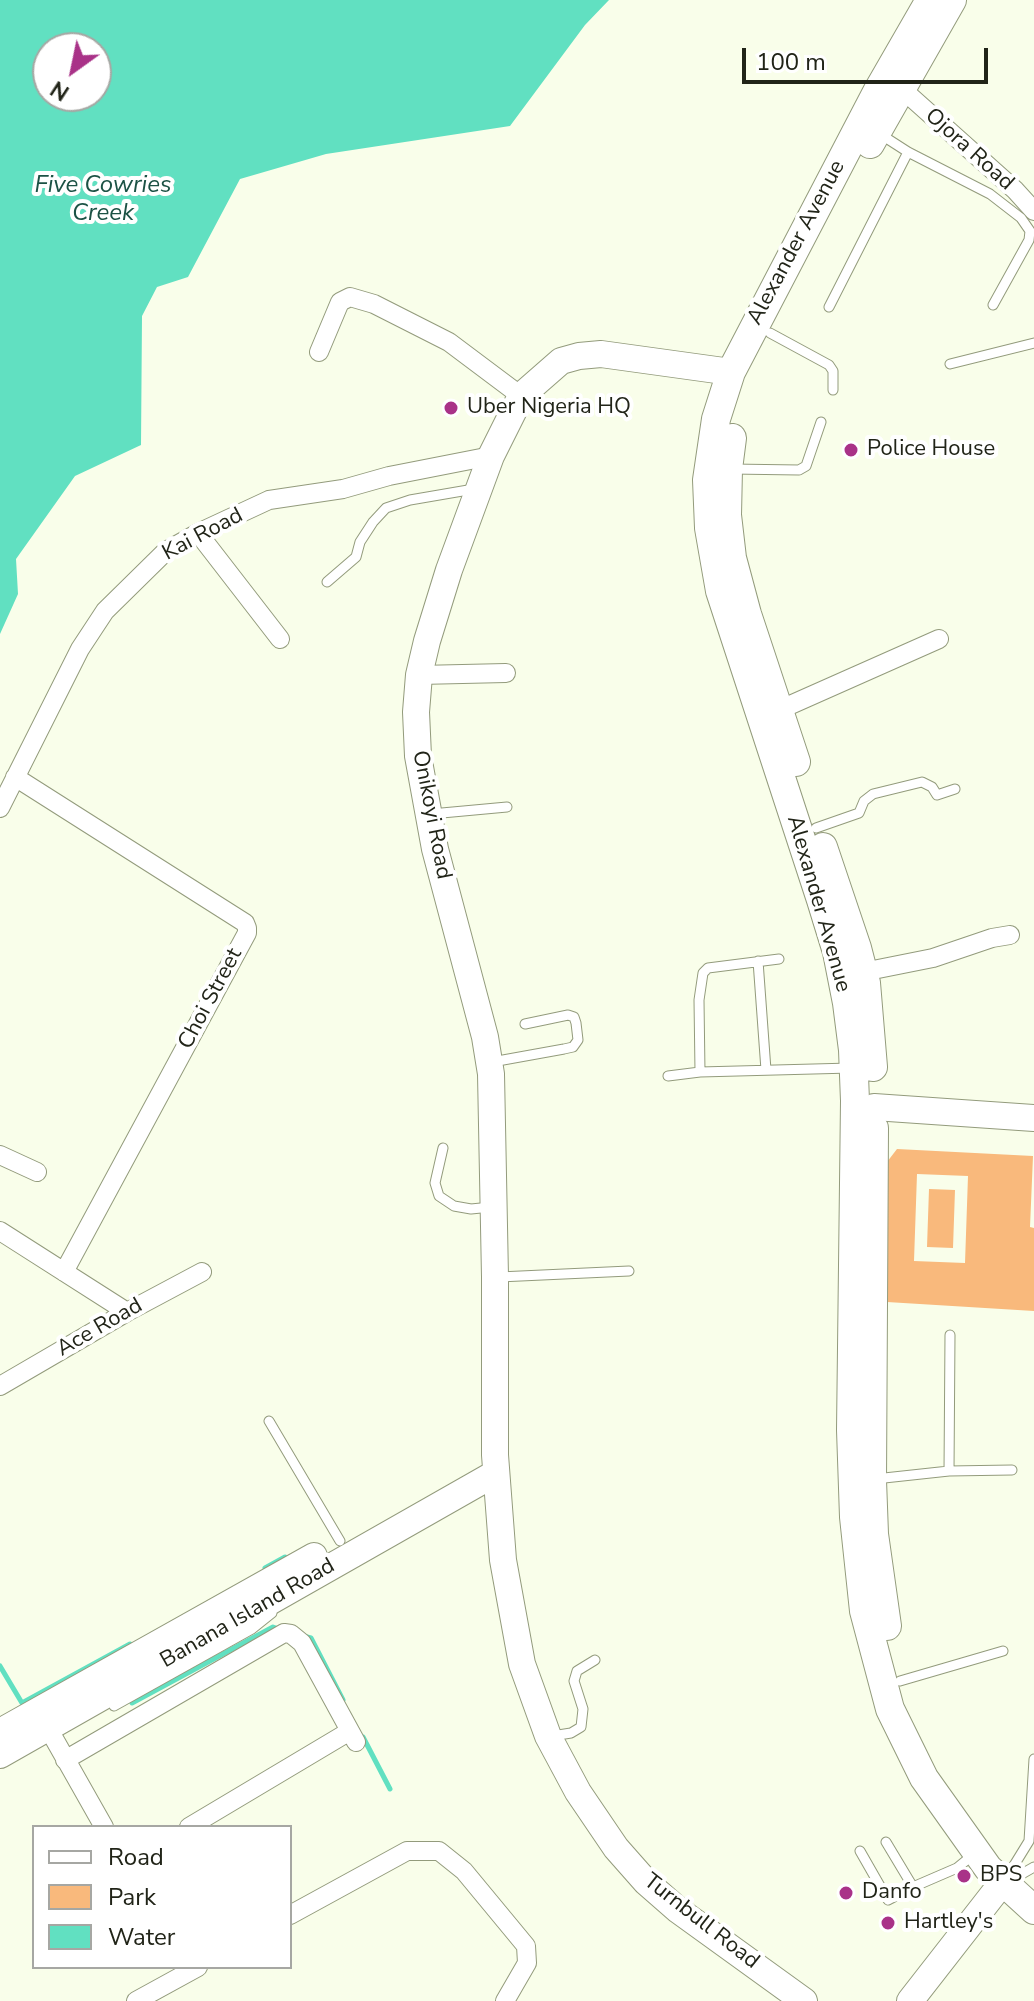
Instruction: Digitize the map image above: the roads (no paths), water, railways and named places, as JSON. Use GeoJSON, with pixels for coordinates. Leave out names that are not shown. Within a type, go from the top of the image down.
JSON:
{"type":"FeatureCollection","features":[{"type":"Feature","properties":{"kind":"main road","name":"Alexander Avenue"},"geometry":{"type":"LineString","coordinates":[[930,0],[877,92],[731,372],[716,419],[707,480],[713,562],[720,591],[837,952],[847,1003],[854,1068],[851,1430],[854,1517],[864,1611],[890,1709],[907,1746],[942,1806],[976,1852],[1021,1876]]}},
{"type":"Feature","properties":{"kind":"main road","name":"Alexander Avenue"},"geometry":{"type":"LineString","coordinates":[[952,0],[876,132],[770,333],[743,391],[728,469],[727,515],[732,558],[747,614],[863,972],[872,1043],[874,1107],[872,1480],[874,1534],[883,1608],[900,1681],[924,1743],[943,1776],[1021,1876]]}},
{"type":"Feature","properties":{"kind":"main road"},"geometry":{"type":"LineString","coordinates":[[1021,1876],[1034,1910]]}},
{"type":"Feature","properties":{"kind":"street","name":"Ojora Road"},"geometry":{"type":"LineString","coordinates":[[902,89],[1015,190],[1034,211]]}},
{"type":"Feature","properties":{"kind":"street"},"geometry":{"type":"LineString","coordinates":[[319,352],[340,302],[350,297],[374,304],[449,342],[521,396]]}},
{"type":"Feature","properties":{"kind":"street","name":"Onikoyi Road"},"geometry":{"type":"LineString","coordinates":[[495,1464],[493,1101],[489,1062],[428,814],[418,756],[416,712],[419,675],[449,570],[491,456],[521,396],[561,361],[579,356],[601,354],[731,372]]}},
{"type":"Feature","properties":{"kind":"street","name":"Kai Road"},"geometry":{"type":"LineString","coordinates":[[0,808],[80,649],[105,611],[166,551],[269,500],[343,489],[389,476],[491,456]]}},
{"type":"Feature","properties":{"kind":"street"},"geometry":{"type":"LineString","coordinates":[[198,533],[280,639]]}},
{"type":"Feature","properties":{"kind":"street"},"geometry":{"type":"LineString","coordinates":[[779,710],[939,639]]}},
{"type":"Feature","properties":{"kind":"street"},"geometry":{"type":"LineString","coordinates":[[419,675],[506,673]]}},
{"type":"Feature","properties":{"kind":"street","name":"Choi Street"},"geometry":{"type":"LineString","coordinates":[[15,777],[245,923],[247,928],[64,1272]]}},
{"type":"Feature","properties":{"kind":"street"},"geometry":{"type":"LineString","coordinates":[[863,972],[933,958],[1010,935]]}},
{"type":"Feature","properties":{"kind":"street"},"geometry":{"type":"LineString","coordinates":[[874,1107],[1034,1118]]}},
{"type":"Feature","properties":{"kind":"street"},"geometry":{"type":"LineString","coordinates":[[0,1155],[37,1172]]}},
{"type":"Feature","properties":{"kind":"street"},"geometry":{"type":"LineString","coordinates":[[0,1231],[127,1312]]}},
{"type":"Feature","properties":{"kind":"street","name":"Ace Road"},"geometry":{"type":"LineString","coordinates":[[0,1386],[202,1272]]}},
{"type":"Feature","properties":{"kind":"street","name":"Banana Island Road"},"geometry":{"type":"LineString","coordinates":[[0,1732],[340,1541],[495,1464]]}},
{"type":"Feature","properties":{"kind":"street","name":"Banana Island Road"},"geometry":{"type":"LineString","coordinates":[[0,1755],[276,1598],[495,1464]]}},
{"type":"Feature","properties":{"kind":"street","name":"Turnbull Road"},"geometry":{"type":"LineString","coordinates":[[495,1464],[503,1560],[522,1664],[548,1736],[578,1792],[616,1848],[646,1882],[678,1910],[802,2001]]}},
{"type":"Feature","properties":{"kind":"street"},"geometry":{"type":"LineString","coordinates":[[65,1760],[284,1633],[291,1634],[302,1643],[353,1737],[193,1825]]}},
{"type":"Feature","properties":{"kind":"street"},"geometry":{"type":"LineString","coordinates":[[48,1728],[103,1825]]}},
{"type":"Feature","properties":{"kind":"street"},"geometry":{"type":"LineString","coordinates":[[292,1914],[407,1851],[439,1851],[464,1871],[526,1946],[527,1963],[505,2001]]}},
{"type":"Feature","properties":{"kind":"street"},"geometry":{"type":"LineString","coordinates":[[910,2001],[1021,1876]]}},
{"type":"Feature","properties":{"kind":"street"},"geometry":{"type":"LineString","coordinates":[[136,2001],[194,1969]]}},
{"type":"Feature","properties":{"kind":"lane"},"geometry":{"type":"LineString","coordinates":[[876,132],[990,194],[1021,218],[1030,231],[1029,240],[993,305]]}},
{"type":"Feature","properties":{"kind":"lane"},"geometry":{"type":"LineString","coordinates":[[829,307],[908,152]]}},
{"type":"Feature","properties":{"kind":"lane"},"geometry":{"type":"LineString","coordinates":[[770,333],[829,365],[833,371],[833,390]]}},
{"type":"Feature","properties":{"kind":"lane"},"geometry":{"type":"LineString","coordinates":[[950,364],[1034,343]]}},
{"type":"Feature","properties":{"kind":"lane"},"geometry":{"type":"LineString","coordinates":[[728,469],[799,470],[806,466],[821,422]]}},
{"type":"Feature","properties":{"kind":"lane"},"geometry":{"type":"LineString","coordinates":[[327,582],[356,557],[360,542],[386,508],[410,500],[481,487]]}},
{"type":"Feature","properties":{"kind":"lane"},"geometry":{"type":"LineString","coordinates":[[816,828],[859,813],[864,801],[873,794],[922,782],[932,787],[937,795],[955,789]]}},
{"type":"Feature","properties":{"kind":"lane"},"geometry":{"type":"LineString","coordinates":[[428,814],[507,807]]}},
{"type":"Feature","properties":{"kind":"lane"},"geometry":{"type":"LineString","coordinates":[[700,1072],[699,1000],[703,973],[708,968],[779,959]]}},
{"type":"Feature","properties":{"kind":"lane"},"geometry":{"type":"LineString","coordinates":[[758,961],[766,1070]]}},
{"type":"Feature","properties":{"kind":"lane"},"geometry":{"type":"LineString","coordinates":[[489,1062],[573,1047],[578,1040],[574,1017],[568,1015],[525,1024]]}},
{"type":"Feature","properties":{"kind":"lane"},"geometry":{"type":"LineString","coordinates":[[668,1076],[700,1072],[854,1068]]}},
{"type":"Feature","properties":{"kind":"lane"},"geometry":{"type":"LineString","coordinates":[[443,1148],[435,1183],[439,1196],[454,1206],[494,1208]]}},
{"type":"Feature","properties":{"kind":"lane"},"geometry":{"type":"LineString","coordinates":[[495,1277],[629,1271]]}},
{"type":"Feature","properties":{"kind":"lane"},"geometry":{"type":"LineString","coordinates":[[949,1471],[950,1335]]}},
{"type":"Feature","properties":{"kind":"lane"},"geometry":{"type":"LineString","coordinates":[[269,1421],[340,1541]]}},
{"type":"Feature","properties":{"kind":"lane"},"geometry":{"type":"LineString","coordinates":[[872,1480],[949,1471],[1012,1470]]}},
{"type":"Feature","properties":{"kind":"lane"},"geometry":{"type":"LineString","coordinates":[[114,1706],[252,1629],[272,1613],[276,1598]]}},
{"type":"Feature","properties":{"kind":"lane"},"geometry":{"type":"LineString","coordinates":[[900,1681],[1003,1651]]}},
{"type":"Feature","properties":{"kind":"lane"},"geometry":{"type":"LineString","coordinates":[[548,1736],[571,1733],[581,1727],[583,1709],[574,1681],[577,1671],[595,1660]]}},
{"type":"Feature","properties":{"kind":"lane"},"geometry":{"type":"LineString","coordinates":[[1021,1876],[1029,1841],[1034,1759]]}},
{"type":"Feature","properties":{"kind":"lane"},"geometry":{"type":"LineString","coordinates":[[886,1842],[913,1887]]}},
{"type":"Feature","properties":{"kind":"lane"},"geometry":{"type":"LineString","coordinates":[[860,1851],[888,1900],[957,1868],[976,1852]]}},
{"type":"Feature","properties":{"kind":"water","name":"Five Cowries Creek"},"geometry":{"type":"Polygon","coordinates":[[[0,0],[609,0],[585,25],[510,126],[326,154],[240,179],[188,277],[157,287],[142,316],[141,445],[75,476],[16,559],[18,594],[0,634],[0,0]]]}},
{"type":"Feature","properties":{"kind":"waterway"},"geometry":{"type":"LineString","coordinates":[[265,1568],[285,1557]]}},
{"type":"Feature","properties":{"kind":"waterway"},"geometry":{"type":"LineString","coordinates":[[132,1703],[273,1627],[281,1630]]}},
{"type":"Feature","properties":{"kind":"waterway"},"geometry":{"type":"LineString","coordinates":[[303,1636],[311,1638],[343,1700]]}},
{"type":"Feature","properties":{"kind":"waterway"},"geometry":{"type":"LineString","coordinates":[[0,1666],[22,1703],[130,1644]]}},
{"type":"Feature","properties":{"kind":"waterway"},"geometry":{"type":"LineString","coordinates":[[363,1737],[390,1789]]}},
{"type":"Feature","properties":{"kind":"place","name":"Uber Nigeria HQ"},"geometry":{"type":"Point","coordinates":[451,408]}},
{"type":"Feature","properties":{"kind":"place","name":"Police House"},"geometry":{"type":"Point","coordinates":[851,450]}},
{"type":"Feature","properties":{"kind":"place","name":"BPS"},"geometry":{"type":"Point","coordinates":[964,1876]}},
{"type":"Feature","properties":{"kind":"place","name":"Danfo"},"geometry":{"type":"Point","coordinates":[846,1893]}},
{"type":"Feature","properties":{"kind":"place","name":"Hartley's"},"geometry":{"type":"Point","coordinates":[888,1923]}}]}
